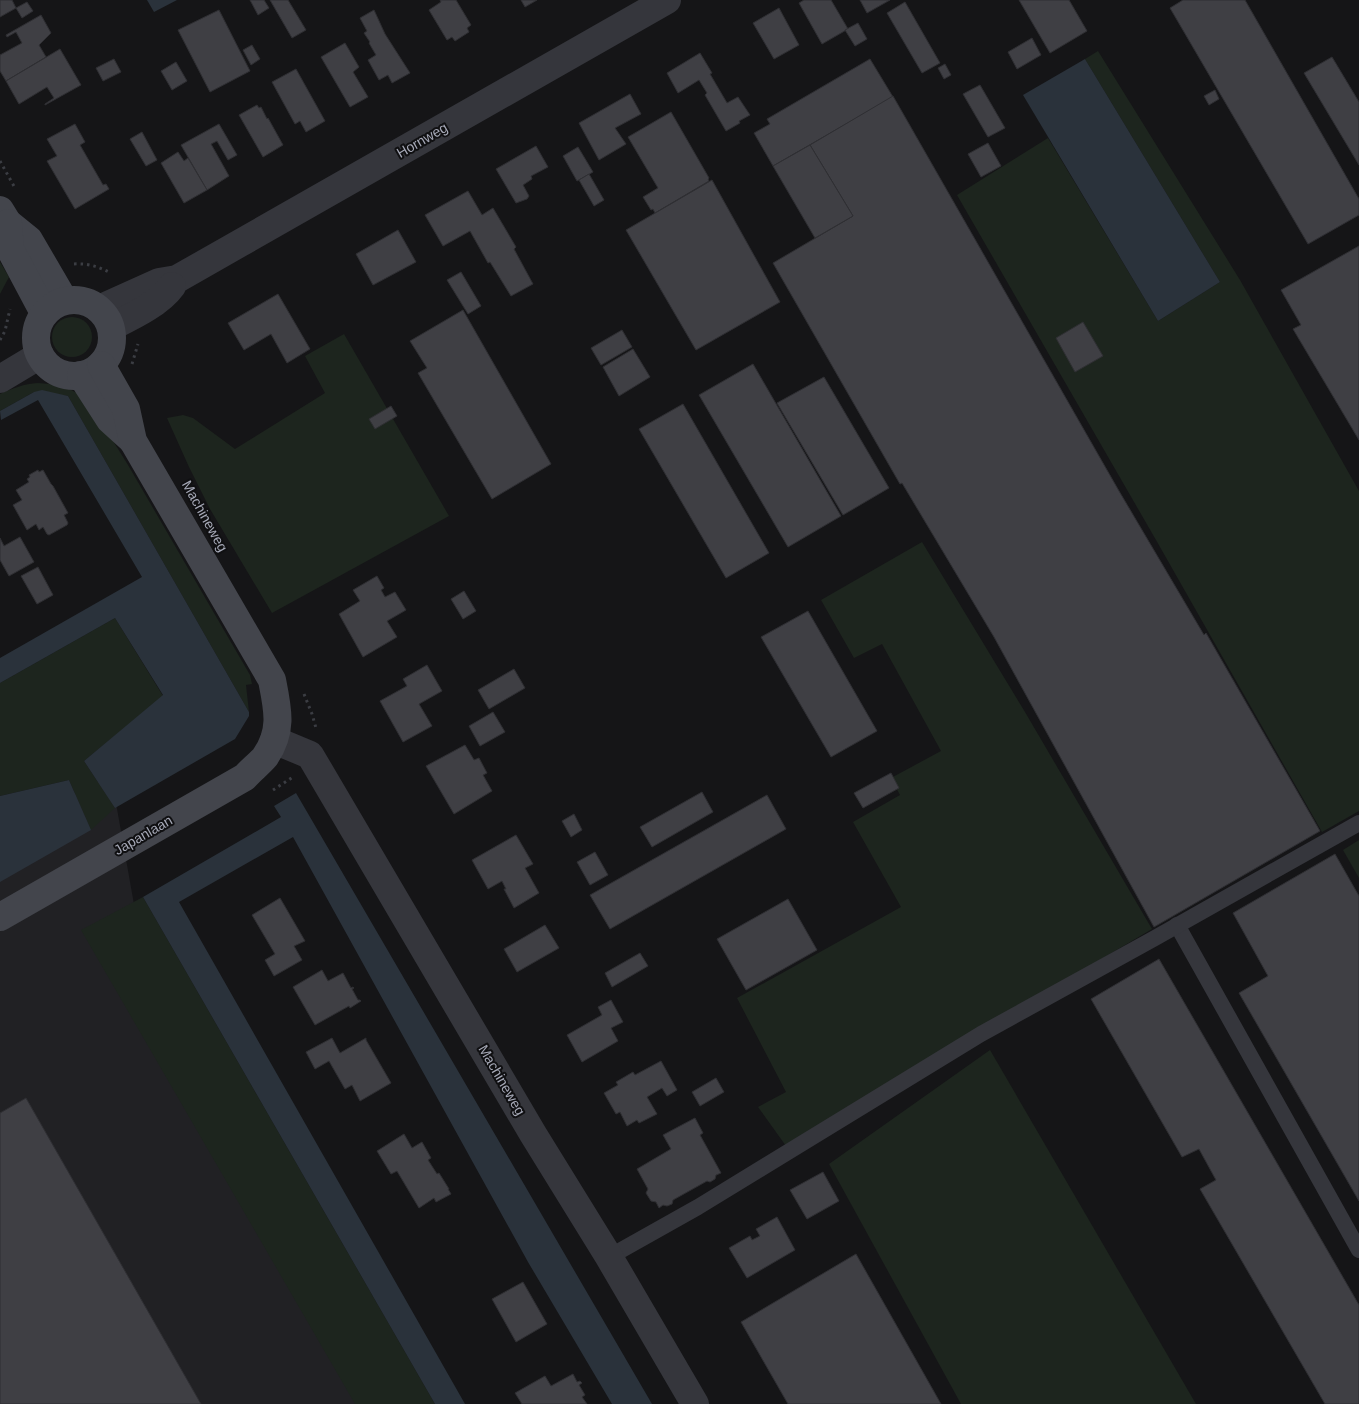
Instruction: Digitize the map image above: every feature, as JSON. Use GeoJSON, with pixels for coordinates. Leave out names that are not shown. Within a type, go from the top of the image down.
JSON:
{"type":"FeatureCollection","features":[{"type":"Feature","properties":{"kind":"street","name":"Hornweg"},"geometry":{"type":"LineString","coordinates":[[105,318],[131,293],[167,293],[177,279],[667,0]]}},
{"type":"Feature","properties":{"kind":"street"},"geometry":{"type":"LineString","coordinates":[[4,217],[28,240],[54,307]]}},
{"type":"Feature","properties":{"kind":"street"},"geometry":{"type":"LineString","coordinates":[[77,299],[89,302],[105,318],[113,337],[111,348],[108,357],[91,370],[69,376],[57,372],[47,365],[40,355],[36,341],[37,326],[54,307],[77,299]]}},
{"type":"Feature","properties":{"kind":"street"},"geometry":{"type":"LineString","coordinates":[[0,378],[40,355]]}},
{"type":"Feature","properties":{"kind":"street","name":"Machineweg"},"geometry":{"type":"LineString","coordinates":[[91,370],[126,409],[133,441],[272,680],[278,723],[274,740]]}},
{"type":"Feature","properties":{"kind":"street"},"geometry":{"type":"LineString","coordinates":[[274,740],[310,756]]}},
{"type":"Feature","properties":{"kind":"street","name":"Japanlaan"},"geometry":{"type":"LineString","coordinates":[[0,917],[245,777],[264,758],[274,740]]}},
{"type":"Feature","properties":{"kind":"street","name":"Machineweg"},"geometry":{"type":"LineString","coordinates":[[310,756],[533,1134],[610,1257],[695,1404]]}},
{"type":"Feature","properties":{"kind":"lane"},"geometry":{"type":"LineString","coordinates":[[610,1257],[698,1207],[981,1034],[1359,823]]}},
{"type":"Feature","properties":{"kind":"lane"},"geometry":{"type":"LineString","coordinates":[[1177,925],[1359,1250]]}},
{"type":"Feature","properties":{"kind":"path"},"geometry":{"type":"LineString","coordinates":[[68,264],[88,264],[98,267],[131,293],[142,331],[132,367]]}},
{"type":"Feature","properties":{"kind":"path"},"geometry":{"type":"LineString","coordinates":[[302,689],[316,727],[316,740],[310,756]]}},
{"type":"Feature","properties":{"kind":"shaded area"},"geometry":{"type":"Polygon","coordinates":[[[147,0],[177,0],[154,12],[147,0]]]}},
{"type":"Feature","properties":{"kind":"shaded area"},"geometry":{"type":"Polygon","coordinates":[[[1098,51],[1240,280],[1359,491],[1359,811],[1322,832],[957,195],[1048,138],[1158,321],[1220,282],[1085,59],[1098,51]]]}},
{"type":"Feature","properties":{"kind":"shaded area"},"geometry":{"type":"Polygon","coordinates":[[[1085,59],[1220,282],[1158,321],[1023,95],[1085,59]]]}},
{"type":"Feature","properties":{"kind":"shaded area"},"geometry":{"type":"Polygon","coordinates":[[[0,262],[9,277],[0,294],[0,262]]]}},
{"type":"Feature","properties":{"kind":"shaded area"},"geometry":{"type":"Polygon","coordinates":[[[72,317],[86,323],[92,337],[86,351],[72,357],[58,351],[52,337],[58,323],[72,317]]]}},
{"type":"Feature","properties":{"kind":"shaded area"},"geometry":{"type":"Polygon","coordinates":[[[344,334],[449,516],[272,613],[210,509],[167,418],[183,415],[193,418],[235,449],[325,393],[305,356],[344,334]]]}},
{"type":"Feature","properties":{"kind":"shaded area"},"geometry":{"type":"Polygon","coordinates":[[[38,383],[69,389],[77,393],[95,412],[128,465],[250,675],[252,684],[246,685],[249,712],[68,396],[34,392],[0,411],[0,394],[28,384],[38,383]]]}},
{"type":"Feature","properties":{"kind":"shaded area"},"geometry":{"type":"Polygon","coordinates":[[[42,390],[68,396],[249,712],[249,716],[235,739],[115,808],[84,761],[163,695],[115,618],[0,683],[0,658],[142,577],[38,400],[1,420],[0,411],[34,392],[42,390]]]}},
{"type":"Feature","properties":{"kind":"shaded area"},"geometry":{"type":"Polygon","coordinates":[[[922,542],[1025,712],[1152,929],[786,1146],[758,1107],[786,1092],[737,998],[901,907],[853,822],[900,795],[891,778],[941,751],[882,644],[854,658],[821,600],[922,542]]]}},
{"type":"Feature","properties":{"kind":"shaded area"},"geometry":{"type":"Polygon","coordinates":[[[115,618],[163,696],[84,761],[115,808],[91,830],[69,780],[0,796],[0,683],[115,618]]]}},
{"type":"Feature","properties":{"kind":"shaded area"},"geometry":{"type":"Polygon","coordinates":[[[111,775],[140,938],[393,1404],[0,1404],[0,835],[111,775]]]}},
{"type":"Feature","properties":{"kind":"shaded area"},"geometry":{"type":"Polygon","coordinates":[[[69,780],[91,830],[0,882],[0,796],[69,780]]]}},
{"type":"Feature","properties":{"kind":"shaded area"},"geometry":{"type":"Polygon","coordinates":[[[296,793],[652,1404],[612,1404],[528,1262],[293,837],[179,902],[465,1404],[435,1404],[143,897],[281,817],[274,806],[296,793]]]}},
{"type":"Feature","properties":{"kind":"shaded area"},"geometry":{"type":"Polygon","coordinates":[[[1359,840],[1359,878],[1343,850],[1359,840]]]}},
{"type":"Feature","properties":{"kind":"shaded area"},"geometry":{"type":"Polygon","coordinates":[[[143,897],[435,1404],[355,1404],[81,930],[143,897]]]}},
{"type":"Feature","properties":{"kind":"shaded area"},"geometry":{"type":"Polygon","coordinates":[[[990,1050],[1196,1404],[961,1404],[829,1164],[990,1050]]]}},
{"type":"Feature","properties":{"kind":"building"},"geometry":{"type":"Polygon","coordinates":[[[0,0],[12,0],[16,8],[0,17],[0,0]]]}},
{"type":"Feature","properties":{"kind":"building"},"geometry":{"type":"Polygon","coordinates":[[[250,0],[264,0],[269,8],[258,15],[250,0]]]}},
{"type":"Feature","properties":{"kind":"building"},"geometry":{"type":"Polygon","coordinates":[[[270,0],[288,0],[306,30],[292,38],[270,0]]]}},
{"type":"Feature","properties":{"kind":"building"},"geometry":{"type":"Polygon","coordinates":[[[440,0],[456,0],[471,25],[467,28],[469,32],[455,41],[452,37],[447,40],[429,10],[441,2],[440,0]]]}},
{"type":"Feature","properties":{"kind":"building"},"geometry":{"type":"Polygon","coordinates":[[[521,0],[537,0],[525,7],[521,0]]]}},
{"type":"Feature","properties":{"kind":"building"},"geometry":{"type":"Polygon","coordinates":[[[804,0],[831,0],[848,29],[822,44],[799,3],[804,0]]]}},
{"type":"Feature","properties":{"kind":"building"},"geometry":{"type":"Polygon","coordinates":[[[860,0],[890,0],[867,13],[860,0]]]}},
{"type":"Feature","properties":{"kind":"building"},"geometry":{"type":"Polygon","coordinates":[[[1019,0],[1069,0],[1087,31],[1050,53],[1019,0]]]}},
{"type":"Feature","properties":{"kind":"building"},"geometry":{"type":"Polygon","coordinates":[[[1183,0],[1245,0],[1359,199],[1359,215],[1308,244],[1170,8],[1183,0]]]}},
{"type":"Feature","properties":{"kind":"building"},"geometry":{"type":"Polygon","coordinates":[[[27,2],[33,11],[22,18],[16,8],[27,2]]]}},
{"type":"Feature","properties":{"kind":"building"},"geometry":{"type":"Polygon","coordinates":[[[905,2],[940,63],[922,73],[887,13],[905,2]]]}},
{"type":"Feature","properties":{"kind":"building"},"geometry":{"type":"Polygon","coordinates":[[[779,8],[799,45],[774,59],[753,23],[779,8]]]}},
{"type":"Feature","properties":{"kind":"building"},"geometry":{"type":"Polygon","coordinates":[[[219,10],[250,71],[210,92],[178,30],[219,10]]]}},
{"type":"Feature","properties":{"kind":"building"},"geometry":{"type":"Polygon","coordinates":[[[374,10],[385,34],[410,73],[392,83],[388,75],[379,80],[368,60],[376,55],[364,33],[367,31],[360,18],[374,10]]]}},
{"type":"Feature","properties":{"kind":"building"},"geometry":{"type":"Polygon","coordinates":[[[41,15],[51,33],[39,45],[46,57],[6,81],[0,71],[0,55],[22,43],[16,32],[7,37],[6,35],[41,15]]]}},
{"type":"Feature","properties":{"kind":"building"},"geometry":{"type":"Polygon","coordinates":[[[858,23],[867,39],[855,46],[845,30],[858,23]]]}},
{"type":"Feature","properties":{"kind":"building"},"geometry":{"type":"Polygon","coordinates":[[[1032,38],[1041,55],[1017,69],[1008,52],[1032,38]]]}},
{"type":"Feature","properties":{"kind":"building"},"geometry":{"type":"Polygon","coordinates":[[[345,43],[359,67],[353,72],[368,97],[350,107],[321,57],[345,43]]]}},
{"type":"Feature","properties":{"kind":"building"},"geometry":{"type":"Polygon","coordinates":[[[252,45],[260,59],[251,65],[243,50],[252,45]]]}},
{"type":"Feature","properties":{"kind":"building"},"geometry":{"type":"Polygon","coordinates":[[[60,49],[81,85],[45,105],[54,98],[47,87],[19,104],[6,81],[60,49]]]}},
{"type":"Feature","properties":{"kind":"building"},"geometry":{"type":"Polygon","coordinates":[[[700,53],[727,103],[738,97],[750,115],[726,131],[705,95],[707,93],[699,80],[678,93],[667,73],[700,53]]]}},
{"type":"Feature","properties":{"kind":"building"},"geometry":{"type":"Polygon","coordinates":[[[1332,57],[1359,102],[1359,165],[1304,73],[1332,57]]]}},
{"type":"Feature","properties":{"kind":"building"},"geometry":{"type":"Polygon","coordinates":[[[114,59],[121,72],[103,81],[96,68],[114,59]]]}},
{"type":"Feature","properties":{"kind":"building"},"geometry":{"type":"Polygon","coordinates":[[[870,59],[893,97],[773,166],[754,133],[770,124],[767,119],[870,59]]]}},
{"type":"Feature","properties":{"kind":"building"},"geometry":{"type":"Polygon","coordinates":[[[176,62],[187,81],[172,90],[161,71],[176,62]]]}},
{"type":"Feature","properties":{"kind":"building"},"geometry":{"type":"Polygon","coordinates":[[[945,64],[951,75],[944,79],[938,68],[945,64]]]}},
{"type":"Feature","properties":{"kind":"building"},"geometry":{"type":"Polygon","coordinates":[[[296,69],[325,121],[306,132],[300,121],[295,124],[272,82],[296,69]]]}},
{"type":"Feature","properties":{"kind":"building"},"geometry":{"type":"Polygon","coordinates":[[[980,85],[1005,128],[988,137],[963,94],[980,85]]]}},
{"type":"Feature","properties":{"kind":"building"},"geometry":{"type":"Polygon","coordinates":[[[1215,90],[1219,99],[1209,105],[1204,96],[1215,90]]]}},
{"type":"Feature","properties":{"kind":"building"},"geometry":{"type":"Polygon","coordinates":[[[630,94],[641,114],[615,128],[626,144],[599,160],[579,123],[630,94]]]}},
{"type":"Feature","properties":{"kind":"building"},"geometry":{"type":"Polygon","coordinates":[[[893,96],[1119,491],[1204,635],[1206,633],[1320,831],[1154,927],[994,637],[902,483],[900,484],[773,263],[853,216],[810,145],[893,96]]]}},
{"type":"Feature","properties":{"kind":"building"},"geometry":{"type":"Polygon","coordinates":[[[257,105],[259,108],[261,107],[283,145],[263,157],[239,115],[257,105]]]}},
{"type":"Feature","properties":{"kind":"building"},"geometry":{"type":"Polygon","coordinates":[[[671,112],[709,181],[655,213],[643,197],[658,188],[628,137],[671,112]]]}},
{"type":"Feature","properties":{"kind":"building"},"geometry":{"type":"Polygon","coordinates":[[[75,124],[85,142],[80,145],[103,185],[106,184],[109,189],[75,209],[47,161],[57,156],[47,139],[75,124]]]}},
{"type":"Feature","properties":{"kind":"building"},"geometry":{"type":"Polygon","coordinates":[[[219,124],[237,155],[228,160],[217,141],[211,144],[229,176],[207,190],[181,145],[219,124]]]}},
{"type":"Feature","properties":{"kind":"building"},"geometry":{"type":"Polygon","coordinates":[[[142,132],[157,160],[146,166],[130,139],[142,132]]]}},
{"type":"Feature","properties":{"kind":"building"},"geometry":{"type":"Polygon","coordinates":[[[988,143],[1001,166],[981,177],[968,154],[988,143]]]}},
{"type":"Feature","properties":{"kind":"building"},"geometry":{"type":"Polygon","coordinates":[[[810,145],[853,216],[815,238],[773,166],[810,145]]]}},
{"type":"Feature","properties":{"kind":"building"},"geometry":{"type":"Polygon","coordinates":[[[536,146],[548,167],[531,176],[532,179],[523,185],[529,196],[527,199],[516,203],[496,169],[536,146]]]}},
{"type":"Feature","properties":{"kind":"building"},"geometry":{"type":"Polygon","coordinates":[[[578,147],[593,172],[577,181],[563,156],[578,147]]]}},
{"type":"Feature","properties":{"kind":"building"},"geometry":{"type":"Polygon","coordinates":[[[178,152],[184,161],[188,158],[207,190],[184,203],[161,163],[178,152]]]}},
{"type":"Feature","properties":{"kind":"building"},"geometry":{"type":"Polygon","coordinates":[[[589,174],[604,200],[594,206],[579,180],[589,174]]]}},
{"type":"Feature","properties":{"kind":"building"},"geometry":{"type":"Polygon","coordinates":[[[712,180],[780,302],[696,350],[626,230],[712,180]]]}},
{"type":"Feature","properties":{"kind":"building"},"geometry":{"type":"Polygon","coordinates":[[[468,191],[482,215],[493,208],[516,247],[514,249],[533,284],[511,296],[490,262],[488,263],[470,231],[443,246],[425,215],[468,191]]]}},
{"type":"Feature","properties":{"kind":"building"},"geometry":{"type":"Polygon","coordinates":[[[398,230],[416,262],[373,285],[356,254],[398,230]]]}},
{"type":"Feature","properties":{"kind":"building"},"geometry":{"type":"Polygon","coordinates":[[[1359,246],[1359,440],[1293,329],[1301,325],[1281,290],[1359,246]]]}},
{"type":"Feature","properties":{"kind":"building"},"geometry":{"type":"Polygon","coordinates":[[[461,272],[481,306],[468,314],[447,280],[461,272]]]}},
{"type":"Feature","properties":{"kind":"building"},"geometry":{"type":"Polygon","coordinates":[[[278,294],[310,349],[287,363],[271,334],[244,350],[228,323],[278,294]]]}},
{"type":"Feature","properties":{"kind":"building"},"geometry":{"type":"Polygon","coordinates":[[[463,310],[551,464],[492,499],[418,373],[427,368],[410,341],[463,310]]]}},
{"type":"Feature","properties":{"kind":"building"},"geometry":{"type":"Polygon","coordinates":[[[1083,322],[1103,356],[1075,372],[1056,338],[1083,322]]]}},
{"type":"Feature","properties":{"kind":"building"},"geometry":{"type":"Polygon","coordinates":[[[622,330],[632,347],[601,365],[591,348],[622,330]]]}},
{"type":"Feature","properties":{"kind":"building"},"geometry":{"type":"Polygon","coordinates":[[[633,349],[650,377],[619,396],[603,367],[633,349]]]}},
{"type":"Feature","properties":{"kind":"building"},"geometry":{"type":"Polygon","coordinates":[[[753,364],[841,516],[788,547],[699,395],[753,364]]]}},
{"type":"Feature","properties":{"kind":"building"},"geometry":{"type":"Polygon","coordinates":[[[824,377],[889,488],[843,515],[777,403],[824,377]]]}},
{"type":"Feature","properties":{"kind":"building"},"geometry":{"type":"Polygon","coordinates":[[[683,404],[769,553],[726,578],[639,429],[683,404]]]}},
{"type":"Feature","properties":{"kind":"building"},"geometry":{"type":"Polygon","coordinates":[[[391,406],[397,416],[375,429],[369,419],[391,406]]]}},
{"type":"Feature","properties":{"kind":"building"},"geometry":{"type":"Polygon","coordinates":[[[38,470],[39,472],[43,470],[68,513],[64,515],[68,523],[67,525],[49,535],[43,527],[39,530],[36,524],[27,530],[13,505],[22,500],[16,490],[29,482],[27,479],[30,477],[29,475],[38,470]]]}},
{"type":"Feature","properties":{"kind":"building"},"geometry":{"type":"Polygon","coordinates":[[[20,537],[34,562],[9,576],[0,560],[0,538],[4,546],[20,537]]]}},
{"type":"Feature","properties":{"kind":"building"},"geometry":{"type":"Polygon","coordinates":[[[38,567],[53,595],[37,604],[21,576],[38,567]]]}},
{"type":"Feature","properties":{"kind":"building"},"geometry":{"type":"Polygon","coordinates":[[[377,576],[384,588],[381,590],[385,597],[395,592],[406,610],[387,621],[397,637],[363,657],[339,614],[360,601],[353,590],[377,576]]]}},
{"type":"Feature","properties":{"kind":"building"},"geometry":{"type":"Polygon","coordinates":[[[464,591],[476,611],[463,619],[451,599],[464,591]]]}},
{"type":"Feature","properties":{"kind":"building"},"geometry":{"type":"Polygon","coordinates":[[[808,611],[877,731],[831,757],[761,637],[808,611]]]}},
{"type":"Feature","properties":{"kind":"building"},"geometry":{"type":"Polygon","coordinates":[[[427,665],[442,691],[419,704],[432,726],[403,742],[380,701],[407,686],[403,679],[427,665]]]}},
{"type":"Feature","properties":{"kind":"building"},"geometry":{"type":"Polygon","coordinates":[[[514,669],[525,688],[489,709],[478,690],[514,669]]]}},
{"type":"Feature","properties":{"kind":"building"},"geometry":{"type":"Polygon","coordinates":[[[493,712],[505,732],[480,746],[469,726],[493,712]]]}},
{"type":"Feature","properties":{"kind":"building"},"geometry":{"type":"Polygon","coordinates":[[[465,745],[474,760],[479,758],[487,773],[483,775],[492,791],[454,814],[426,766],[465,745]]]}},
{"type":"Feature","properties":{"kind":"building"},"geometry":{"type":"Polygon","coordinates":[[[891,773],[899,788],[863,808],[854,793],[891,773]]]}},
{"type":"Feature","properties":{"kind":"building"},"geometry":{"type":"Polygon","coordinates":[[[702,792],[713,812],[652,847],[640,827],[702,792]]]}},
{"type":"Feature","properties":{"kind":"building"},"geometry":{"type":"Polygon","coordinates":[[[767,795],[786,829],[610,929],[590,895],[767,795]]]}},
{"type":"Feature","properties":{"kind":"building"},"geometry":{"type":"Polygon","coordinates":[[[574,814],[582,830],[571,837],[562,821],[574,814]]]}},
{"type":"Feature","properties":{"kind":"building"},"geometry":{"type":"Polygon","coordinates":[[[516,835],[533,864],[525,868],[539,893],[514,908],[502,881],[488,889],[472,860],[516,835]]]}},
{"type":"Feature","properties":{"kind":"building"},"geometry":{"type":"Polygon","coordinates":[[[595,852],[608,875],[590,885],[577,862],[595,852]]]}},
{"type":"Feature","properties":{"kind":"building"},"geometry":{"type":"Polygon","coordinates":[[[1335,854],[1359,896],[1359,1201],[1239,993],[1268,976],[1233,913],[1335,854]]]}},
{"type":"Feature","properties":{"kind":"building"},"geometry":{"type":"Polygon","coordinates":[[[280,898],[305,941],[294,946],[302,960],[274,976],[265,960],[275,954],[252,915],[280,898]]]}},
{"type":"Feature","properties":{"kind":"building"},"geometry":{"type":"Polygon","coordinates":[[[788,899],[817,950],[746,990],[717,939],[788,899]]]}},
{"type":"Feature","properties":{"kind":"building"},"geometry":{"type":"Polygon","coordinates":[[[545,925],[559,948],[517,972],[504,949],[545,925]]]}},
{"type":"Feature","properties":{"kind":"building"},"geometry":{"type":"Polygon","coordinates":[[[640,953],[648,966],[612,987],[605,973],[640,953]]]}},
{"type":"Feature","properties":{"kind":"building"},"geometry":{"type":"Polygon","coordinates":[[[1159,959],[1359,1305],[1359,1404],[1325,1404],[1200,1189],[1216,1180],[1199,1149],[1182,1157],[1091,999],[1159,959]]]}},
{"type":"Feature","properties":{"kind":"building"},"geometry":{"type":"Polygon","coordinates":[[[322,970],[328,981],[343,973],[351,988],[354,988],[352,989],[358,1000],[361,1001],[315,1025],[293,987],[322,970]]]}},
{"type":"Feature","properties":{"kind":"building"},"geometry":{"type":"Polygon","coordinates":[[[611,1000],[623,1022],[611,1028],[618,1041],[582,1062],[567,1035],[602,1015],[598,1007],[611,1000]]]}},
{"type":"Feature","properties":{"kind":"building"},"geometry":{"type":"Polygon","coordinates":[[[332,1038],[340,1053],[366,1038],[391,1083],[360,1101],[352,1085],[345,1089],[329,1061],[315,1069],[306,1052],[332,1038]]]}},
{"type":"Feature","properties":{"kind":"building"},"geometry":{"type":"Polygon","coordinates":[[[661,1061],[677,1090],[667,1096],[662,1088],[647,1097],[657,1114],[639,1123],[637,1120],[627,1126],[620,1112],[616,1114],[604,1093],[618,1085],[616,1082],[633,1072],[635,1075],[661,1061]]]}},
{"type":"Feature","properties":{"kind":"building"},"geometry":{"type":"Polygon","coordinates":[[[716,1078],[724,1092],[700,1106],[692,1092],[716,1078]]]}},
{"type":"Feature","properties":{"kind":"building"},"geometry":{"type":"Polygon","coordinates":[[[26,1098],[201,1404],[0,1404],[0,1113],[26,1098]]]}},
{"type":"Feature","properties":{"kind":"building"},"geometry":{"type":"Polygon","coordinates":[[[695,1118],[703,1133],[700,1135],[721,1173],[716,1175],[715,1179],[710,1182],[707,1181],[673,1200],[672,1204],[663,1205],[659,1208],[656,1202],[651,1201],[646,1193],[648,1189],[637,1169],[671,1149],[663,1135],[695,1118]]]}},
{"type":"Feature","properties":{"kind":"building"},"geometry":{"type":"Polygon","coordinates":[[[404,1134],[412,1148],[422,1142],[431,1158],[428,1160],[437,1174],[439,1173],[451,1194],[436,1202],[434,1198],[419,1208],[397,1171],[391,1174],[377,1151],[404,1134]]]}},
{"type":"Feature","properties":{"kind":"building"},"geometry":{"type":"Polygon","coordinates":[[[823,1172],[839,1201],[807,1219],[790,1190],[823,1172]]]}},
{"type":"Feature","properties":{"kind":"building"},"geometry":{"type":"Polygon","coordinates":[[[777,1217],[795,1250],[747,1278],[729,1248],[750,1236],[752,1240],[760,1236],[756,1229],[777,1217]]]}},
{"type":"Feature","properties":{"kind":"building"},"geometry":{"type":"Polygon","coordinates":[[[856,1254],[941,1404],[788,1404],[741,1322],[856,1254]]]}},
{"type":"Feature","properties":{"kind":"building"},"geometry":{"type":"Polygon","coordinates":[[[523,1282],[547,1324],[516,1342],[492,1299],[523,1282]]]}},
{"type":"Feature","properties":{"kind":"building"},"geometry":{"type":"Polygon","coordinates":[[[573,1374],[577,1382],[580,1381],[582,1383],[579,1385],[585,1395],[582,1397],[587,1404],[522,1404],[515,1393],[545,1376],[551,1386],[573,1374]]]}}]}
